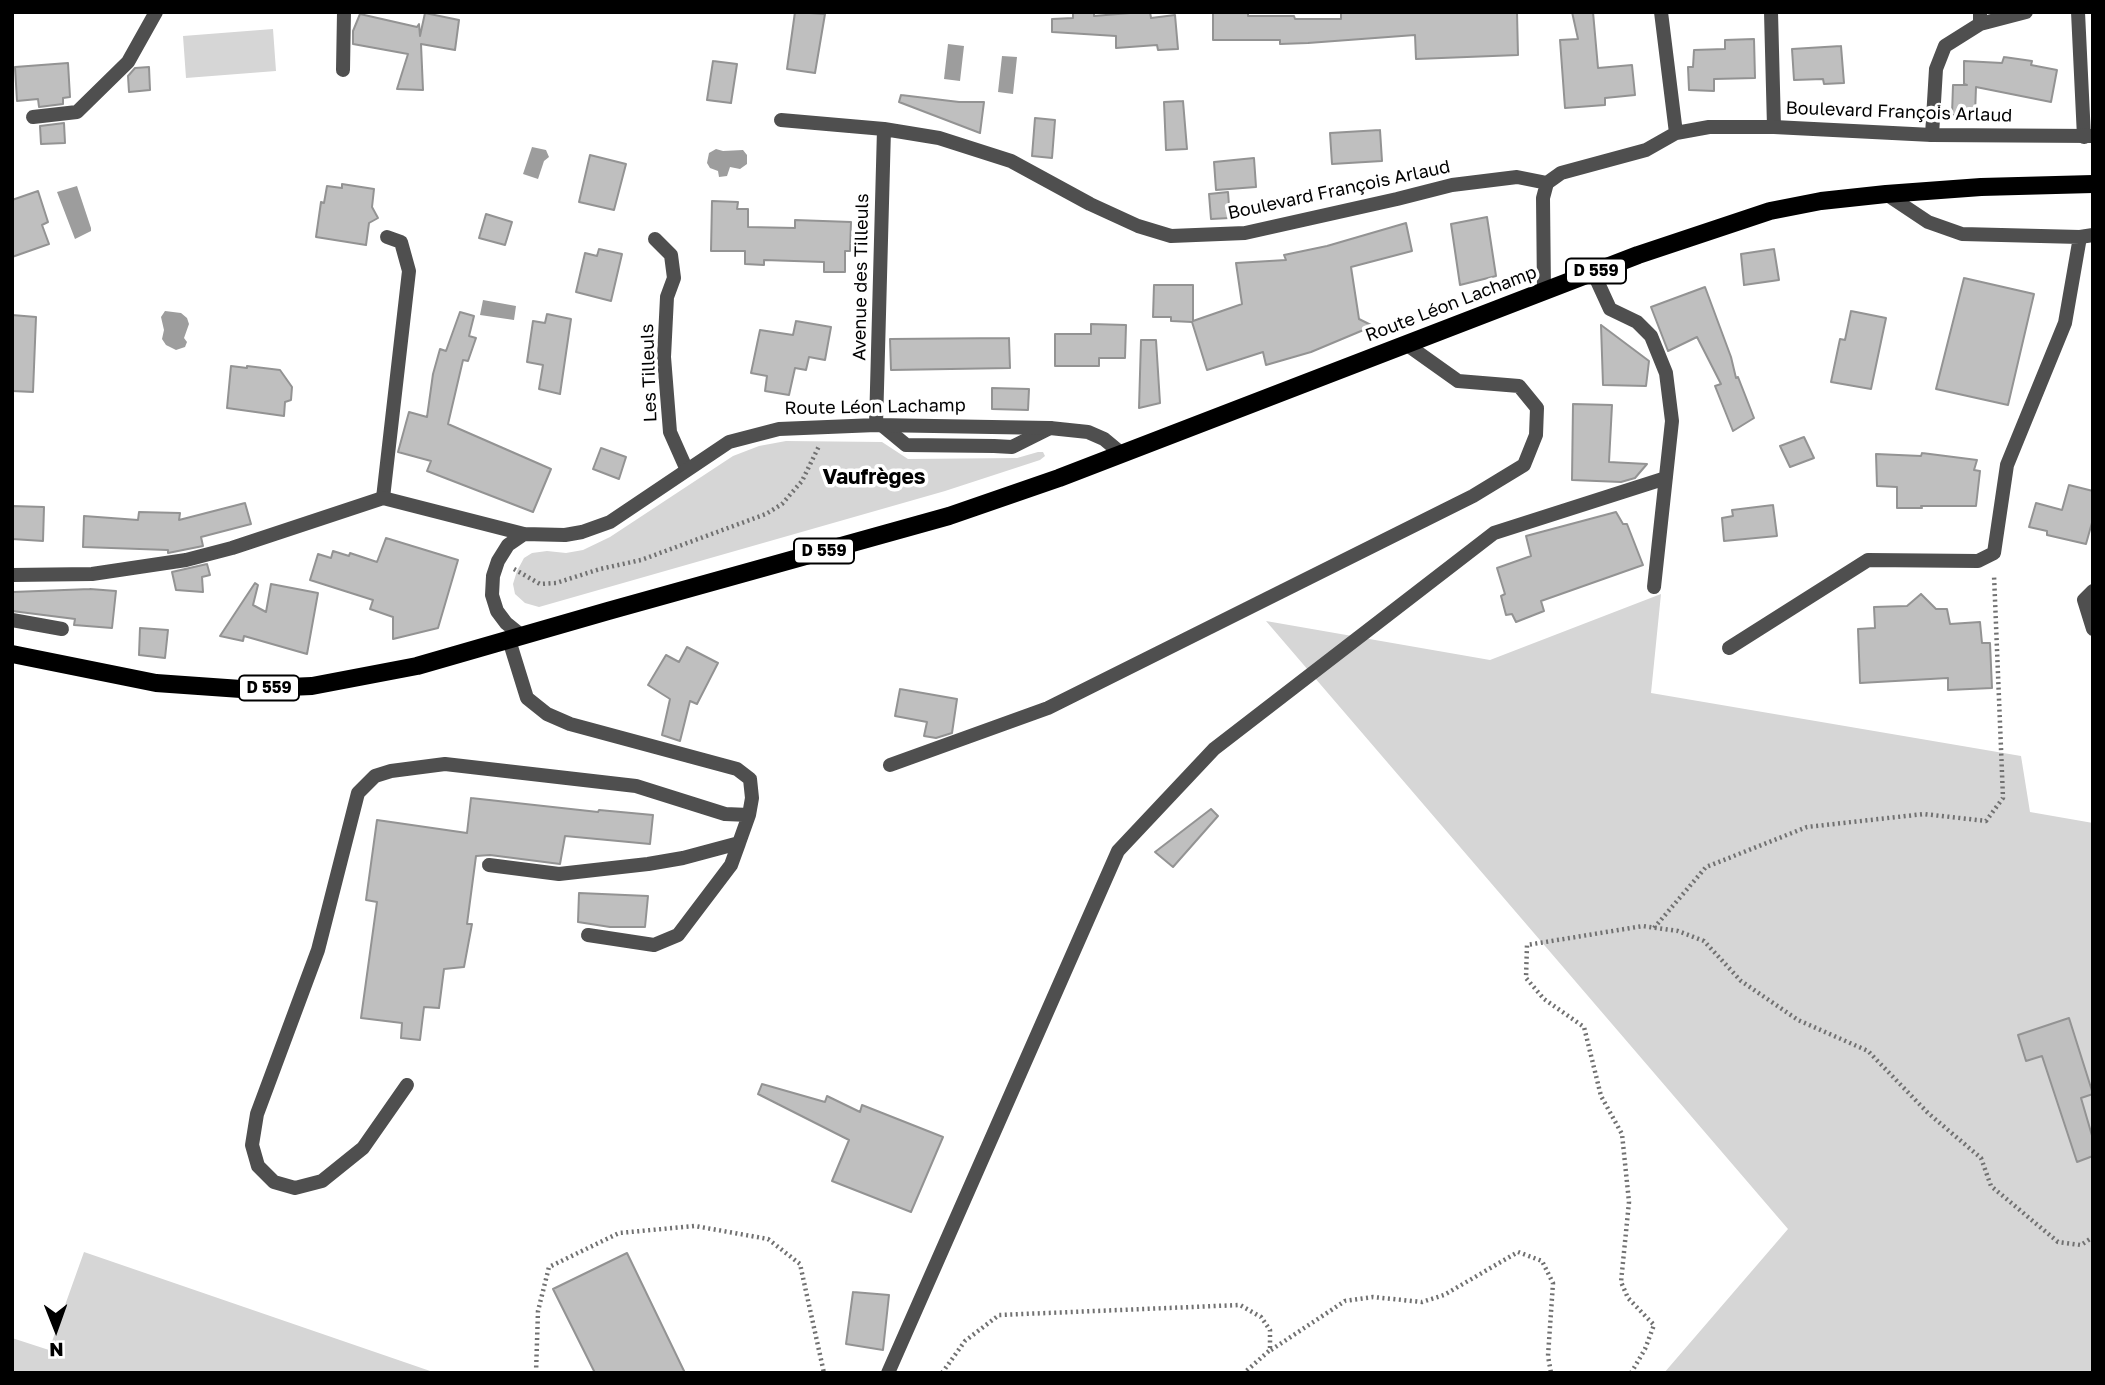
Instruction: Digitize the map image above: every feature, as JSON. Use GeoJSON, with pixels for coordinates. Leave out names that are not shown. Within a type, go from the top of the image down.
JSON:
{"type":"FeatureCollection","features":[{"type":"Feature","properties":{"kind":"main road","name":"Route Léon Lachamp"},"geometry":{"type":"LineString","coordinates":[[12,654],[156,683],[241,689],[312,686],[417,666],[949,516],[1122,454],[1544,290],[1770,211],[1821,201],[1886,194],[1981,187],[2093,184]]}},
{"type":"Feature","properties":{"kind":"street"},"geometry":{"type":"LineString","coordinates":[[33,117],[77,112],[128,62],[156,12]]}},
{"type":"Feature","properties":{"kind":"street"},"geometry":{"type":"LineString","coordinates":[[343,70],[344,12]]}},
{"type":"Feature","properties":{"kind":"street"},"geometry":{"type":"LineString","coordinates":[[1661,12],[1676,133]]}},
{"type":"Feature","properties":{"kind":"street"},"geometry":{"type":"LineString","coordinates":[[1771,12],[1774,127]]}},
{"type":"Feature","properties":{"kind":"street"},"geometry":{"type":"LineString","coordinates":[[1932,135],[1937,69],[1945,46],[1980,18],[2026,12]]}},
{"type":"Feature","properties":{"kind":"street"},"geometry":{"type":"LineString","coordinates":[[2078,12],[2088,136]]}},
{"type":"Feature","properties":{"kind":"street","name":"Boulevard François Arlaud"},"geometry":{"type":"LineString","coordinates":[[781,120],[884,129],[939,138],[1011,161],[1090,204],[1138,226],[1171,236],[1245,233],[1452,185],[1517,177],[1547,183],[1561,173],[1646,150],[1676,133],[1709,127],[1774,127],[1932,135],[2088,136]]}},
{"type":"Feature","properties":{"kind":"street","name":"Avenue des Tilleuls"},"geometry":{"type":"LineString","coordinates":[[880,426],[884,129]]}},
{"type":"Feature","properties":{"kind":"street"},"geometry":{"type":"LineString","coordinates":[[1544,290],[1543,198],[1547,183]]}},
{"type":"Feature","properties":{"kind":"street"},"geometry":{"type":"LineString","coordinates":[[1729,648],[1868,560],[1978,561],[1994,553],[2007,465],[2065,323],[2086,236],[1962,234],[1928,222],[1886,194]]}},
{"type":"Feature","properties":{"kind":"street"},"geometry":{"type":"LineString","coordinates":[[12,575],[93,574],[186,560],[232,548],[383,498],[409,271],[401,242],[387,237]]}},
{"type":"Feature","properties":{"kind":"street","name":"Les Tilleuls"},"geometry":{"type":"LineString","coordinates":[[655,239],[671,255],[674,278],[667,297],[665,369],[670,432],[686,468]]}},
{"type":"Feature","properties":{"kind":"street"},"geometry":{"type":"LineString","coordinates":[[1593,272],[1610,309],[1637,322],[1651,336],[1666,373],[1672,421],[1654,587]]}},
{"type":"Feature","properties":{"kind":"street"},"geometry":{"type":"LineString","coordinates":[[890,765],[1048,708],[1473,496],[1524,465],[1536,435],[1537,408],[1519,387],[1458,381],[1406,344]]}},
{"type":"Feature","properties":{"kind":"street","name":"Route Léon Lachamp"},"geometry":{"type":"LineString","coordinates":[[383,498],[524,534],[565,535],[582,533],[610,522],[686,468],[729,442],[779,429],[828,426],[1049,428],[1088,432],[1104,439],[1122,454]]}},
{"type":"Feature","properties":{"kind":"street"},"geometry":{"type":"LineString","coordinates":[[888,1373],[1118,851],[1213,749],[1494,533],[1665,478]]}},
{"type":"Feature","properties":{"kind":"street"},"geometry":{"type":"LineString","coordinates":[[524,534],[508,545],[498,561],[492,576],[492,595],[497,611],[516,638],[527,698],[547,714],[570,724],[737,769],[750,779],[752,798],[749,815],[731,865],[678,935],[654,945],[588,935]]}},
{"type":"Feature","properties":{"kind":"street"},"geometry":{"type":"LineString","coordinates":[[2093,592],[2084,600],[2093,629]]}},
{"type":"Feature","properties":{"kind":"street"},"geometry":{"type":"LineString","coordinates":[[12,620],[62,629]]}},
{"type":"Feature","properties":{"kind":"street"},"geometry":{"type":"LineString","coordinates":[[407,1085],[363,1148],[322,1181],[295,1188],[274,1182],[258,1166],[252,1145],[257,1114],[318,950],[358,793],[375,776],[391,771],[445,764],[636,786],[725,814],[749,815]]}},
{"type":"Feature","properties":{"kind":"street"},"geometry":{"type":"LineString","coordinates":[[489,865],[558,874],[648,864],[739,843]]}},
{"type":"Feature","properties":{"kind":"path"},"geometry":{"type":"LineString","coordinates":[[498,561],[540,584],[556,583],[600,569],[641,561],[766,513],[782,504],[802,481],[828,426]]}},
{"type":"Feature","properties":{"kind":"path"},"geometry":{"type":"LineString","coordinates":[[1654,928],[1706,867],[1807,827],[1924,814],[1986,821],[2003,798],[1994,553]]}},
{"type":"Feature","properties":{"kind":"path"},"geometry":{"type":"LineString","coordinates":[[1631,1373],[1645,1349],[1654,1325],[1628,1298],[1621,1282],[1629,1202],[1622,1134],[1601,1097],[1584,1027],[1544,999],[1527,978],[1527,945],[1643,926],[1678,931],[1704,941],[1741,981],[1798,1020],[1868,1051],[1928,1113],[1981,1158],[1991,1186],[2058,1242],[2081,1245],[2093,1237]]}},
{"type":"Feature","properties":{"kind":"path"},"geometry":{"type":"LineString","coordinates":[[536,1373],[538,1311],[548,1267],[619,1233],[695,1226],[768,1238],[800,1264],[824,1373]]}},
{"type":"Feature","properties":{"kind":"path"},"geometry":{"type":"LineString","coordinates":[[1244,1373],[1270,1350],[1345,1301],[1373,1297],[1422,1302],[1444,1295],[1518,1252],[1542,1261],[1553,1283],[1548,1356],[1551,1373]]}},
{"type":"Feature","properties":{"kind":"path"},"geometry":{"type":"LineString","coordinates":[[942,1373],[965,1341],[999,1315],[1240,1305],[1261,1317],[1269,1330],[1270,1350]]}},
{"type":"Feature","properties":{"kind":"shaded area"},"geometry":{"type":"Polygon","coordinates":[[[273,29],[276,71],[186,78],[183,36],[273,29]]]}},
{"type":"Feature","properties":{"kind":"shaded area"},"geometry":{"type":"Polygon","coordinates":[[[948,44],[964,46],[960,81],[944,79],[948,44]]]}},
{"type":"Feature","properties":{"kind":"shaded area"},"geometry":{"type":"Polygon","coordinates":[[[1002,56],[1017,57],[1013,94],[998,92],[1002,56]]]}},
{"type":"Feature","properties":{"kind":"shaded area"},"geometry":{"type":"Polygon","coordinates":[[[532,147],[546,150],[549,157],[544,161],[538,179],[523,174],[532,147]]]}},
{"type":"Feature","properties":{"kind":"shaded area"},"geometry":{"type":"Polygon","coordinates":[[[716,149],[743,150],[747,155],[747,164],[740,169],[730,167],[727,176],[719,177],[718,171],[710,168],[707,163],[709,153],[716,149]]]}},
{"type":"Feature","properties":{"kind":"shaded area"},"geometry":{"type":"Polygon","coordinates":[[[77,186],[91,231],[75,239],[57,192],[77,186]]]}},
{"type":"Feature","properties":{"kind":"shaded area"},"geometry":{"type":"Polygon","coordinates":[[[483,300],[516,306],[514,320],[480,315],[483,300]]]}},
{"type":"Feature","properties":{"kind":"shaded area"},"geometry":{"type":"Polygon","coordinates":[[[165,311],[181,313],[187,318],[189,324],[184,338],[187,342],[185,347],[176,350],[166,345],[162,339],[164,330],[161,317],[165,311]]]}},
{"type":"Feature","properties":{"kind":"shaded area"},"geometry":{"type":"Polygon","coordinates":[[[786,441],[882,442],[908,459],[1017,458],[1038,452],[1043,452],[1045,456],[1040,460],[945,491],[539,607],[525,603],[515,594],[513,584],[517,571],[524,558],[532,553],[583,550],[610,537],[733,456],[759,446],[786,441]]]}},
{"type":"Feature","properties":{"kind":"shaded area"},"geometry":{"type":"Polygon","coordinates":[[[1661,594],[1651,693],[2021,756],[2030,812],[2093,823],[2093,1373],[1664,1373],[1788,1229],[1266,621],[1490,660],[1661,594]]]}},
{"type":"Feature","properties":{"kind":"shaded area"},"geometry":{"type":"Polygon","coordinates":[[[84,1252],[436,1373],[12,1373],[12,1338],[49,1350],[84,1252]]]}},
{"type":"Feature","properties":{"kind":"building"},"geometry":{"type":"Polygon","coordinates":[[[795,12],[825,14],[815,73],[787,69],[795,12]]]}},
{"type":"Feature","properties":{"kind":"building"},"geometry":{"type":"Polygon","coordinates":[[[1073,12],[1094,12],[1094,16],[1150,12],[1151,18],[1175,15],[1178,49],[1158,50],[1157,45],[1116,48],[1116,36],[1052,32],[1052,19],[1073,18],[1073,12]]]}},
{"type":"Feature","properties":{"kind":"building"},"geometry":{"type":"Polygon","coordinates":[[[1213,12],[1248,12],[1248,16],[1294,16],[1295,19],[1341,19],[1341,12],[1517,12],[1518,55],[1416,59],[1415,35],[1280,44],[1280,40],[1213,40],[1213,12]]]}},
{"type":"Feature","properties":{"kind":"building"},"geometry":{"type":"Polygon","coordinates":[[[1572,12],[1593,12],[1598,68],[1632,65],[1635,95],[1605,98],[1605,105],[1565,108],[1560,40],[1578,39],[1572,12]]]}},
{"type":"Feature","properties":{"kind":"building"},"geometry":{"type":"Polygon","coordinates":[[[425,13],[459,20],[455,50],[421,44],[423,90],[397,89],[408,54],[353,44],[353,31],[360,14],[417,27],[419,24],[420,36],[425,13]]]}},
{"type":"Feature","properties":{"kind":"building"},"geometry":{"type":"Polygon","coordinates":[[[1754,39],[1755,78],[1714,79],[1714,91],[1689,90],[1688,67],[1693,67],[1694,50],[1725,49],[1725,40],[1754,39]]]}},
{"type":"Feature","properties":{"kind":"building"},"geometry":{"type":"Polygon","coordinates":[[[1841,46],[1844,83],[1824,84],[1823,79],[1794,80],[1792,49],[1841,46]]]}},
{"type":"Feature","properties":{"kind":"building"},"geometry":{"type":"Polygon","coordinates":[[[2004,57],[2032,61],[2031,65],[2057,70],[2051,102],[1976,87],[1975,115],[1952,115],[1953,85],[1967,85],[1964,84],[1964,61],[2002,63],[2004,57]]]}},
{"type":"Feature","properties":{"kind":"building"},"geometry":{"type":"Polygon","coordinates":[[[713,61],[737,64],[731,103],[707,100],[713,61]]]}},
{"type":"Feature","properties":{"kind":"building"},"geometry":{"type":"Polygon","coordinates":[[[68,63],[70,97],[63,98],[63,104],[39,107],[38,99],[17,101],[15,67],[68,63]]]}},
{"type":"Feature","properties":{"kind":"building"},"geometry":{"type":"Polygon","coordinates":[[[149,67],[150,90],[129,92],[128,76],[135,68],[149,67]]]}},
{"type":"Feature","properties":{"kind":"building"},"geometry":{"type":"Polygon","coordinates":[[[901,95],[959,102],[984,102],[980,133],[899,102],[901,95]]]}},
{"type":"Feature","properties":{"kind":"building"},"geometry":{"type":"Polygon","coordinates":[[[1183,101],[1187,149],[1166,150],[1164,102],[1183,101]]]}},
{"type":"Feature","properties":{"kind":"building"},"geometry":{"type":"Polygon","coordinates":[[[1035,118],[1055,120],[1052,158],[1032,156],[1035,118]]]}},
{"type":"Feature","properties":{"kind":"building"},"geometry":{"type":"Polygon","coordinates":[[[64,123],[65,143],[41,144],[40,126],[64,123]]]}},
{"type":"Feature","properties":{"kind":"building"},"geometry":{"type":"Polygon","coordinates":[[[1380,130],[1382,161],[1332,164],[1330,133],[1380,130]]]}},
{"type":"Feature","properties":{"kind":"building"},"geometry":{"type":"Polygon","coordinates":[[[590,155],[626,164],[614,210],[579,202],[590,155]]]}},
{"type":"Feature","properties":{"kind":"building"},"geometry":{"type":"Polygon","coordinates":[[[1254,158],[1256,187],[1216,190],[1214,162],[1254,158]]]}},
{"type":"Feature","properties":{"kind":"building"},"geometry":{"type":"Polygon","coordinates":[[[342,184],[374,189],[372,207],[378,218],[369,223],[366,245],[316,237],[321,202],[324,203],[327,186],[342,188],[342,184]]]}},
{"type":"Feature","properties":{"kind":"building"},"geometry":{"type":"Polygon","coordinates":[[[38,191],[48,222],[42,225],[49,244],[12,257],[12,200],[38,191]]]}},
{"type":"Feature","properties":{"kind":"building"},"geometry":{"type":"Polygon","coordinates":[[[1228,192],[1230,218],[1211,219],[1209,194],[1228,192]]]}},
{"type":"Feature","properties":{"kind":"building"},"geometry":{"type":"Polygon","coordinates":[[[712,201],[738,202],[737,209],[748,209],[748,227],[795,228],[795,220],[851,222],[850,251],[845,251],[845,272],[824,272],[824,262],[764,260],[764,265],[745,264],[745,251],[711,251],[712,201]]]}},
{"type":"Feature","properties":{"kind":"building"},"geometry":{"type":"Polygon","coordinates":[[[486,214],[512,222],[505,245],[479,238],[486,214]]]}},
{"type":"Feature","properties":{"kind":"building"},"geometry":{"type":"Polygon","coordinates":[[[1487,217],[1496,276],[1460,285],[1451,224],[1487,217]]]}},
{"type":"Feature","properties":{"kind":"building"},"geometry":{"type":"Polygon","coordinates":[[[1406,223],[1412,251],[1351,267],[1359,319],[1373,326],[1311,352],[1266,365],[1263,352],[1207,370],[1192,322],[1171,321],[1171,317],[1153,317],[1154,285],[1193,285],[1193,321],[1242,304],[1236,263],[1286,260],[1284,255],[1327,246],[1406,223]]]}},
{"type":"Feature","properties":{"kind":"building"},"geometry":{"type":"Polygon","coordinates":[[[599,249],[622,254],[611,301],[576,292],[585,253],[597,256],[599,249]]]}},
{"type":"Feature","properties":{"kind":"building"},"geometry":{"type":"Polygon","coordinates":[[[1774,249],[1779,280],[1744,285],[1741,254],[1774,249]]]}},
{"type":"Feature","properties":{"kind":"building"},"geometry":{"type":"Polygon","coordinates":[[[1964,278],[2034,294],[2008,405],[1936,389],[1964,278]]]}},
{"type":"Feature","properties":{"kind":"building"},"geometry":{"type":"Polygon","coordinates":[[[1705,287],[1736,378],[1738,377],[1754,418],[1733,431],[1715,386],[1721,384],[1697,337],[1668,351],[1651,307],[1705,287]]]}},
{"type":"Feature","properties":{"kind":"building"},"geometry":{"type":"Polygon","coordinates":[[[1851,311],[1886,318],[1871,389],[1831,382],[1840,339],[1845,340],[1851,311]]]}},
{"type":"Feature","properties":{"kind":"building"},"geometry":{"type":"Polygon","coordinates":[[[460,312],[474,316],[469,336],[476,338],[468,361],[463,360],[448,424],[551,469],[533,512],[427,471],[431,461],[398,452],[409,412],[427,417],[433,374],[440,349],[446,351],[460,312]]]}},
{"type":"Feature","properties":{"kind":"building"},"geometry":{"type":"Polygon","coordinates":[[[547,314],[571,319],[560,394],[539,389],[543,365],[527,362],[533,321],[545,323],[547,314]]]}},
{"type":"Feature","properties":{"kind":"building"},"geometry":{"type":"Polygon","coordinates":[[[12,315],[36,317],[33,392],[12,391],[12,315]]]}},
{"type":"Feature","properties":{"kind":"building"},"geometry":{"type":"Polygon","coordinates":[[[796,321],[831,327],[825,360],[809,357],[806,370],[795,368],[789,395],[765,391],[767,376],[751,373],[760,330],[793,335],[796,321]]]}},
{"type":"Feature","properties":{"kind":"building"},"geometry":{"type":"Polygon","coordinates":[[[1091,324],[1126,325],[1125,358],[1099,358],[1099,366],[1055,366],[1055,334],[1091,334],[1091,324]]]}},
{"type":"Feature","properties":{"kind":"building"},"geometry":{"type":"Polygon","coordinates":[[[1601,325],[1649,361],[1646,386],[1603,385],[1601,325]]]}},
{"type":"Feature","properties":{"kind":"building"},"geometry":{"type":"Polygon","coordinates":[[[1009,338],[1010,368],[891,370],[890,339],[1009,338]]]}},
{"type":"Feature","properties":{"kind":"building"},"geometry":{"type":"Polygon","coordinates":[[[1141,340],[1156,340],[1160,403],[1139,408],[1141,340]]]}},
{"type":"Feature","properties":{"kind":"building"},"geometry":{"type":"Polygon","coordinates":[[[231,366],[280,370],[292,387],[291,400],[285,402],[284,416],[227,408],[231,366]]]}},
{"type":"Feature","properties":{"kind":"building"},"geometry":{"type":"Polygon","coordinates":[[[992,388],[1029,389],[1028,410],[992,409],[992,388]]]}},
{"type":"Feature","properties":{"kind":"building"},"geometry":{"type":"Polygon","coordinates":[[[1573,404],[1612,405],[1609,462],[1647,464],[1635,478],[1621,482],[1572,480],[1573,404]]]}},
{"type":"Feature","properties":{"kind":"building"},"geometry":{"type":"Polygon","coordinates":[[[1804,437],[1814,458],[1790,467],[1780,446],[1804,437]]]}},
{"type":"Feature","properties":{"kind":"building"},"geometry":{"type":"Polygon","coordinates":[[[601,448],[626,457],[619,479],[593,469],[601,448]]]}},
{"type":"Feature","properties":{"kind":"building"},"geometry":{"type":"Polygon","coordinates":[[[1922,453],[1977,460],[1974,470],[1980,471],[1976,506],[1897,508],[1897,487],[1877,486],[1876,454],[1921,456],[1922,453]]]}},
{"type":"Feature","properties":{"kind":"building"},"geometry":{"type":"Polygon","coordinates":[[[2069,485],[2093,491],[2093,519],[2086,544],[2047,535],[2047,531],[2029,527],[2036,503],[2062,510],[2069,485]]]}},
{"type":"Feature","properties":{"kind":"building"},"geometry":{"type":"Polygon","coordinates":[[[245,503],[251,524],[201,537],[203,546],[168,553],[168,550],[83,547],[84,516],[138,520],[139,512],[180,513],[179,520],[245,503]]]}},
{"type":"Feature","properties":{"kind":"building"},"geometry":{"type":"Polygon","coordinates":[[[1773,505],[1777,536],[1724,541],[1722,518],[1733,516],[1732,510],[1773,505]]]}},
{"type":"Feature","properties":{"kind":"building"},"geometry":{"type":"Polygon","coordinates":[[[12,506],[44,507],[43,541],[12,539],[12,506]]]}},
{"type":"Feature","properties":{"kind":"building"},"geometry":{"type":"Polygon","coordinates":[[[1616,512],[1623,524],[1627,524],[1643,565],[1541,601],[1544,611],[1516,622],[1512,614],[1506,615],[1501,596],[1505,594],[1497,568],[1531,556],[1526,536],[1616,512]]]}},
{"type":"Feature","properties":{"kind":"building"},"geometry":{"type":"Polygon","coordinates":[[[386,538],[458,560],[438,628],[393,639],[393,617],[370,609],[373,600],[310,580],[318,554],[331,558],[333,551],[349,556],[350,553],[377,562],[386,538]]]}},
{"type":"Feature","properties":{"kind":"building"},"geometry":{"type":"Polygon","coordinates":[[[207,564],[210,575],[202,577],[203,592],[176,590],[172,572],[207,564]]]}},
{"type":"Feature","properties":{"kind":"building"},"geometry":{"type":"Polygon","coordinates":[[[255,583],[258,585],[253,605],[266,612],[271,584],[318,593],[307,654],[244,636],[243,641],[220,636],[255,583]]]}},
{"type":"Feature","properties":{"kind":"building"},"geometry":{"type":"Polygon","coordinates":[[[90,589],[116,591],[112,628],[74,625],[75,619],[12,611],[13,592],[90,589]]]}},
{"type":"Feature","properties":{"kind":"building"},"geometry":{"type":"Polygon","coordinates":[[[1921,594],[1936,609],[1947,609],[1950,624],[1980,622],[1982,643],[1990,643],[1992,688],[1948,690],[1948,678],[1860,683],[1858,629],[1875,628],[1874,607],[1907,606],[1921,594]]]}},
{"type":"Feature","properties":{"kind":"building"},"geometry":{"type":"Polygon","coordinates":[[[140,628],[168,630],[165,658],[139,655],[140,628]]]}},
{"type":"Feature","properties":{"kind":"building"},"geometry":{"type":"Polygon","coordinates":[[[687,647],[718,663],[697,704],[690,701],[680,741],[662,735],[670,699],[648,685],[666,655],[679,662],[687,647]]]}},
{"type":"Feature","properties":{"kind":"building"},"geometry":{"type":"Polygon","coordinates":[[[900,689],[957,699],[952,733],[936,738],[924,736],[927,722],[895,716],[900,689]]]}},
{"type":"Feature","properties":{"kind":"building"},"geometry":{"type":"Polygon","coordinates":[[[471,798],[598,812],[653,815],[650,844],[565,836],[560,864],[490,855],[476,856],[467,924],[472,924],[464,967],[444,969],[439,1008],[424,1007],[420,1040],[401,1038],[402,1023],[361,1018],[377,902],[366,900],[377,820],[467,833],[471,798]]]}},
{"type":"Feature","properties":{"kind":"building"},"geometry":{"type":"Polygon","coordinates":[[[1211,809],[1218,816],[1173,867],[1155,852],[1211,809]]]}},
{"type":"Feature","properties":{"kind":"building"},"geometry":{"type":"Polygon","coordinates":[[[579,893],[648,896],[645,927],[610,927],[578,922],[579,893]]]}},
{"type":"Feature","properties":{"kind":"building"},"geometry":{"type":"Polygon","coordinates":[[[2069,1018],[2093,1094],[2081,1098],[2093,1139],[2093,1156],[2077,1162],[2042,1056],[2026,1061],[2018,1035],[2069,1018]]]}},
{"type":"Feature","properties":{"kind":"building"},"geometry":{"type":"Polygon","coordinates":[[[762,1084],[825,1102],[827,1096],[860,1112],[862,1105],[943,1137],[911,1212],[832,1181],[849,1140],[758,1094],[762,1084]]]}},
{"type":"Feature","properties":{"kind":"building"},"geometry":{"type":"Polygon","coordinates":[[[627,1253],[685,1373],[595,1373],[553,1289],[627,1253]]]}},
{"type":"Feature","properties":{"kind":"building"},"geometry":{"type":"Polygon","coordinates":[[[853,1292],[889,1295],[883,1350],[846,1344],[853,1292]]]}},
{"type":"Feature","properties":{"kind":"district","name":"Vaufrèges"},"geometry":{"type":"Point","coordinates":[874,477]}}]}
